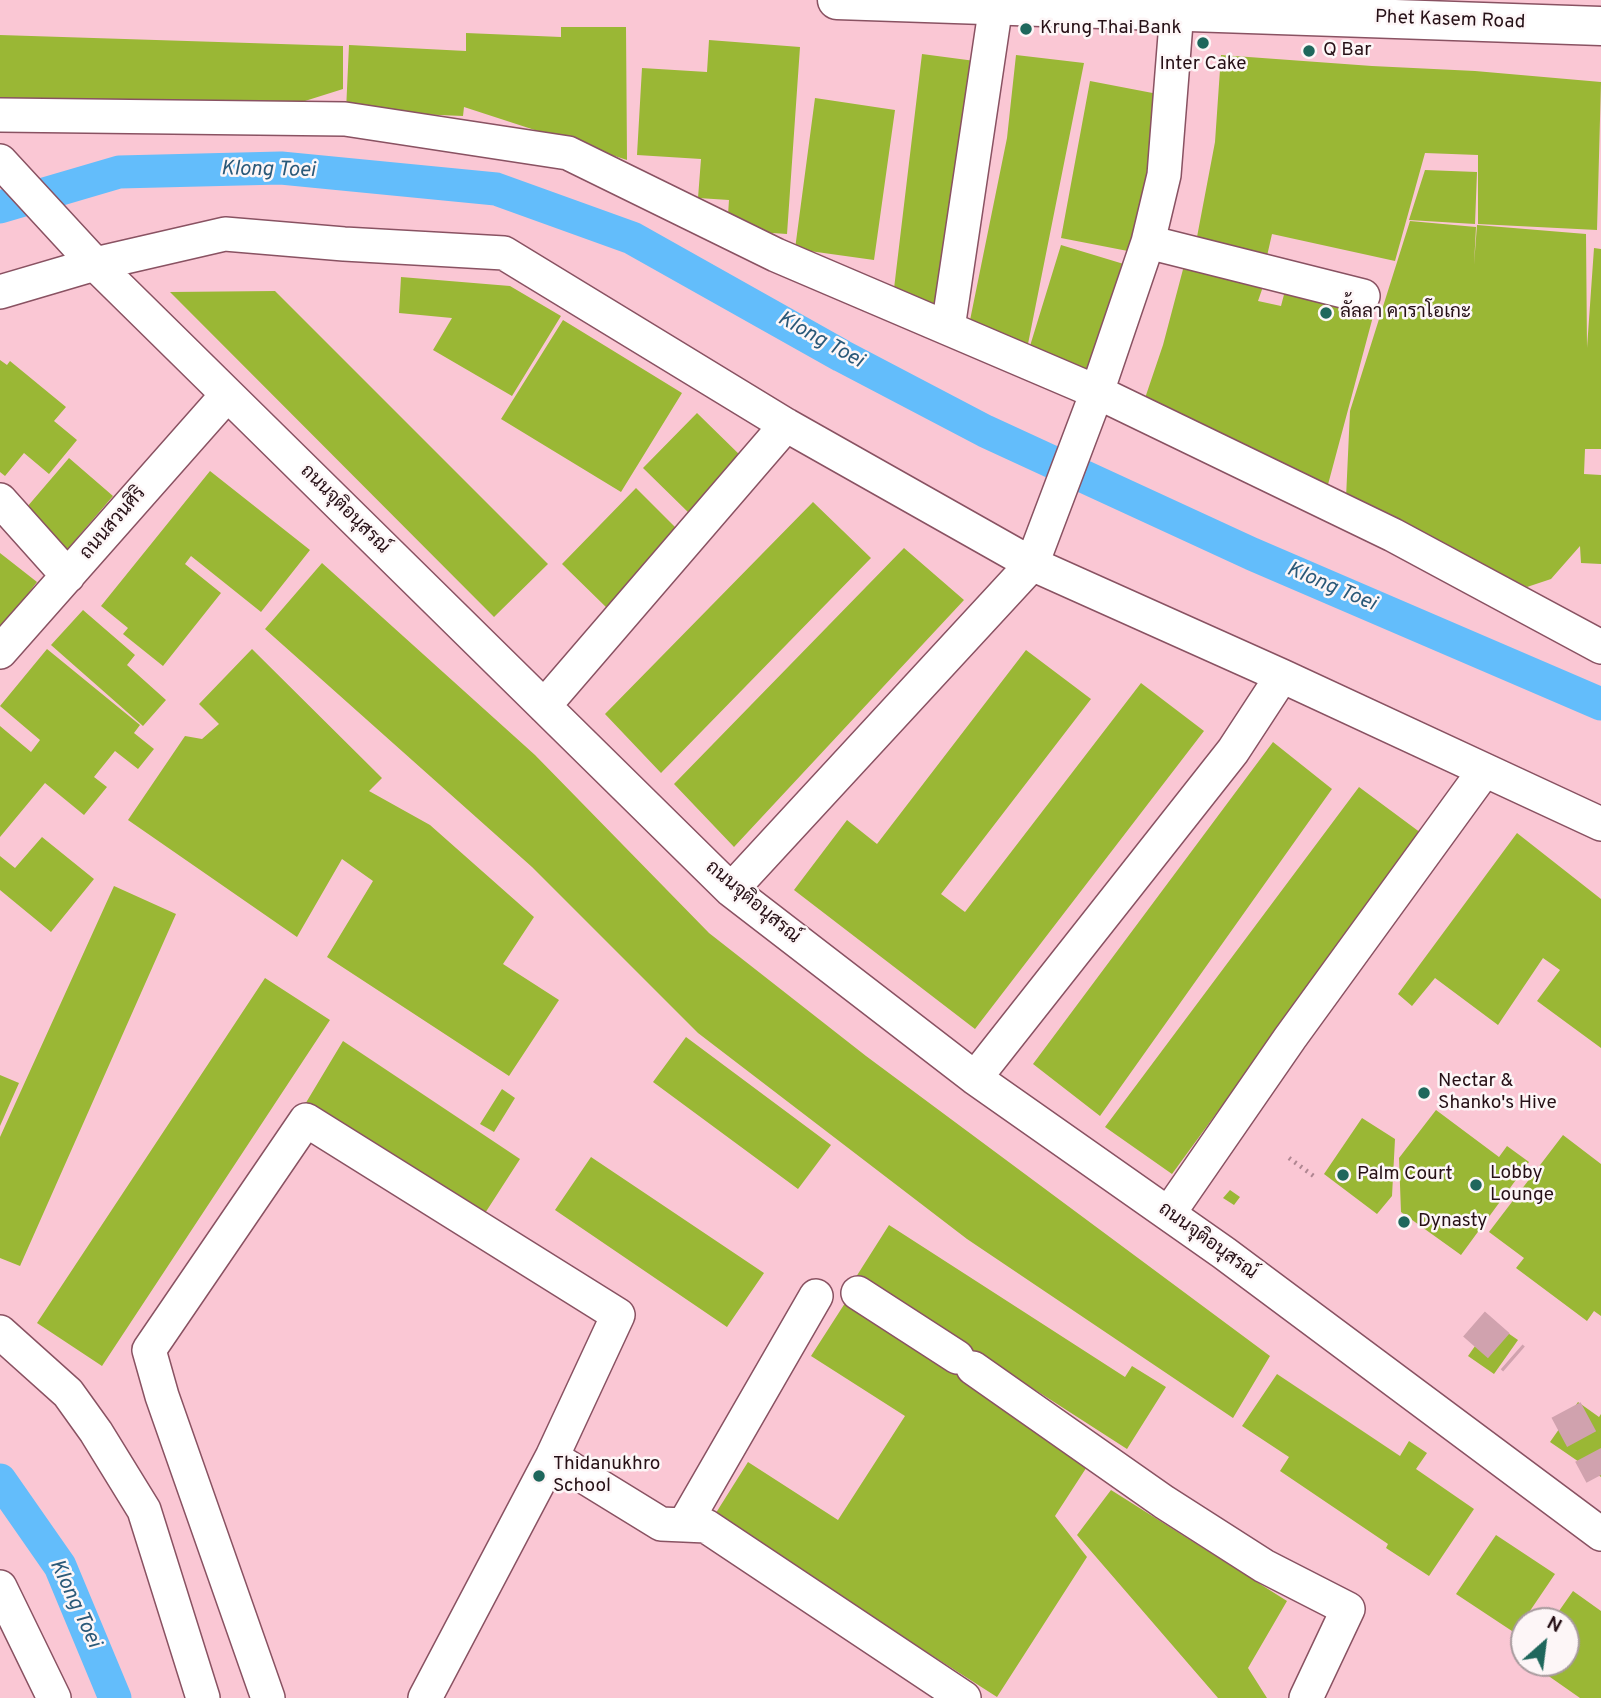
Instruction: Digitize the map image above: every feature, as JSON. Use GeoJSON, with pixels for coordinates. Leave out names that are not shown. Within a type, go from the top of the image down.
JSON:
{"type":"FeatureCollection","features":[{"type":"Feature","properties":{"kind":"main road","name":"Phet Kasem Road"},"geometry":{"type":"LineString","coordinates":[[837,0],[1601,26]]}},
{"type":"Feature","properties":{"kind":"street"},"geometry":{"type":"LineString","coordinates":[[948,328],[996,5]]}},
{"type":"Feature","properties":{"kind":"street"},"geometry":{"type":"LineString","coordinates":[[730,890],[1032,564],[1097,392],[1147,242],[1164,175],[1177,10]]}},
{"type":"Feature","properties":{"kind":"street"},"geometry":{"type":"LineString","coordinates":[[0,115],[345,119],[568,153],[776,255],[1097,392],[1393,536],[1601,647]]}},
{"type":"Feature","properties":{"kind":"street","name":"ถนนจุติอนุสรณ์"},"geometry":{"type":"LineString","coordinates":[[0,161],[95,264],[730,890],[975,1078],[1169,1213],[1601,1534]]}},
{"type":"Feature","properties":{"kind":"street"},"geometry":{"type":"LineString","coordinates":[[0,292],[95,264],[225,234],[504,253],[786,425],[1032,564],[1556,801],[1601,824]]}},
{"type":"Feature","properties":{"kind":"street"},"geometry":{"type":"LineString","coordinates":[[1147,242],[1363,296]]}},
{"type":"Feature","properties":{"kind":"street","name":"ถนนสวนศิริ"},"geometry":{"type":"LineString","coordinates":[[0,652],[227,395]]}},
{"type":"Feature","properties":{"kind":"street"},"geometry":{"type":"LineString","coordinates":[[544,706],[786,425]]}},
{"type":"Feature","properties":{"kind":"street"},"geometry":{"type":"LineString","coordinates":[[0,500],[68,576]]}},
{"type":"Feature","properties":{"kind":"street"},"geometry":{"type":"LineString","coordinates":[[975,1078],[1233,751],[1282,676]]}},
{"type":"Feature","properties":{"kind":"street"},"geometry":{"type":"LineString","coordinates":[[1169,1213],[1290,1038],[1485,771]]}},
{"type":"Feature","properties":{"kind":"street"},"geometry":{"type":"LineString","coordinates":[[268,1698],[162,1396],[149,1350],[306,1120],[618,1315],[552,1457],[425,1698]]}},
{"type":"Feature","properties":{"kind":"street"},"geometry":{"type":"LineString","coordinates":[[858,1293],[965,1362],[1175,1509],[1264,1566],[1348,1609],[1306,1698]]}},
{"type":"Feature","properties":{"kind":"street"},"geometry":{"type":"LineString","coordinates":[[684,1525],[816,1296]]}},
{"type":"Feature","properties":{"kind":"street"},"geometry":{"type":"LineString","coordinates":[[0,1332],[68,1393],[96,1432],[144,1510],[203,1698]]}},
{"type":"Feature","properties":{"kind":"street"},"geometry":{"type":"LineString","coordinates":[[552,1457],[661,1524],[706,1526],[964,1698]]}},
{"type":"Feature","properties":{"kind":"street"},"geometry":{"type":"LineString","coordinates":[[0,1587],[54,1698]]}},
{"type":"Feature","properties":{"kind":"path"},"geometry":{"type":"LineString","coordinates":[[1289,1158],[1315,1177]]}},
{"type":"Feature","properties":{"kind":"building"},"geometry":{"type":"Polygon","coordinates":[[[561,27],[626,27],[627,160],[464,107],[463,116],[346,111],[349,45],[466,51],[466,33],[561,37],[561,27]]]}},
{"type":"Feature","properties":{"kind":"building"},"geometry":{"type":"Polygon","coordinates":[[[0,35],[343,46],[343,89],[289,106],[2,100],[0,35]]]}},
{"type":"Feature","properties":{"kind":"building"},"geometry":{"type":"Polygon","coordinates":[[[709,40],[800,47],[787,234],[727,230],[729,200],[698,198],[701,159],[637,155],[642,68],[707,72],[709,40]]]}},
{"type":"Feature","properties":{"kind":"building"},"geometry":{"type":"Polygon","coordinates":[[[922,54],[975,61],[944,321],[893,297],[922,54]]]}},
{"type":"Feature","properties":{"kind":"building"},"geometry":{"type":"Polygon","coordinates":[[[1016,55],[1084,63],[1027,349],[967,335],[1007,138],[1016,55]]]}},
{"type":"Feature","properties":{"kind":"building"},"geometry":{"type":"Polygon","coordinates":[[[1221,55],[1601,82],[1597,230],[1478,224],[1478,155],[1425,153],[1395,261],[1272,234],[1267,256],[1197,237],[1215,142],[1221,55]]]}},
{"type":"Feature","properties":{"kind":"building"},"geometry":{"type":"Polygon","coordinates":[[[1090,81],[1163,95],[1133,252],[1061,238],[1090,81]]]}},
{"type":"Feature","properties":{"kind":"building"},"geometry":{"type":"Polygon","coordinates":[[[815,98],[895,110],[874,260],[795,249],[815,98]]]}},
{"type":"Feature","properties":{"kind":"building"},"geometry":{"type":"Polygon","coordinates":[[[1425,170],[1477,172],[1475,224],[1409,220],[1425,170]]]}},
{"type":"Feature","properties":{"kind":"building"},"geometry":{"type":"Polygon","coordinates":[[[1410,221],[1476,227],[1474,265],[1477,225],[1586,234],[1587,348],[1594,248],[1601,249],[1601,449],[1585,449],[1584,474],[1601,475],[1601,564],[1581,563],[1580,546],[1551,579],[1527,587],[1346,498],[1350,411],[1410,221]]]}},
{"type":"Feature","properties":{"kind":"building"},"geometry":{"type":"Polygon","coordinates":[[[1061,245],[1127,265],[1092,379],[1026,359],[1061,245]]]}},
{"type":"Feature","properties":{"kind":"building"},"geometry":{"type":"Polygon","coordinates":[[[1186,258],[1266,278],[1258,301],[1281,306],[1287,283],[1375,309],[1326,492],[1142,407],[1163,345],[1186,258]]]}},
{"type":"Feature","properties":{"kind":"building"},"geometry":{"type":"Polygon","coordinates":[[[401,277],[510,286],[561,316],[512,396],[433,350],[452,318],[399,313],[401,277]]]}},
{"type":"Feature","properties":{"kind":"building"},"geometry":{"type":"Polygon","coordinates":[[[275,291],[548,564],[494,617],[170,292],[275,291]]]}},
{"type":"Feature","properties":{"kind":"building"},"geometry":{"type":"Polygon","coordinates":[[[563,320],[682,393],[621,492],[501,419],[563,320]]]}},
{"type":"Feature","properties":{"kind":"building"},"geometry":{"type":"Polygon","coordinates":[[[0,360],[7,365],[10,361],[66,407],[54,421],[77,440],[49,474],[24,453],[5,476],[0,472],[0,360]]]}},
{"type":"Feature","properties":{"kind":"building"},"geometry":{"type":"Polygon","coordinates":[[[697,413],[745,460],[691,515],[643,468],[697,413]]]}},
{"type":"Feature","properties":{"kind":"building"},"geometry":{"type":"Polygon","coordinates":[[[69,458],[113,496],[65,552],[21,514],[69,458]]]}},
{"type":"Feature","properties":{"kind":"building"},"geometry":{"type":"Polygon","coordinates":[[[210,471],[310,550],[261,612],[191,556],[185,564],[221,593],[163,666],[123,634],[128,628],[101,606],[210,471]]]}},
{"type":"Feature","properties":{"kind":"building"},"geometry":{"type":"Polygon","coordinates":[[[636,488],[683,535],[609,610],[562,564],[636,488]]]}},
{"type":"Feature","properties":{"kind":"building"},"geometry":{"type":"Polygon","coordinates":[[[813,502],[871,558],[661,773],[605,714],[813,502]]]}},
{"type":"Feature","properties":{"kind":"building"},"geometry":{"type":"Polygon","coordinates":[[[904,548],[964,600],[734,847],[674,784],[904,548]]]}},
{"type":"Feature","properties":{"kind":"building"},"geometry":{"type":"Polygon","coordinates":[[[0,553],[37,582],[0,630],[0,553]]]}},
{"type":"Feature","properties":{"kind":"building"},"geometry":{"type":"Polygon","coordinates":[[[322,563],[535,755],[709,933],[866,1056],[1270,1356],[1233,1418],[967,1239],[698,1033],[532,867],[265,629],[322,563]]]}},
{"type":"Feature","properties":{"kind":"building"},"geometry":{"type":"Polygon","coordinates":[[[83,610],[135,655],[127,665],[166,700],[143,726],[51,645],[83,610]]]}},
{"type":"Feature","properties":{"kind":"building"},"geometry":{"type":"Polygon","coordinates":[[[47,649],[140,725],[134,733],[154,749],[138,769],[115,751],[94,777],[107,787],[84,815],[45,783],[0,837],[0,726],[31,752],[40,740],[0,706],[47,649]]]}},
{"type":"Feature","properties":{"kind":"building"},"geometry":{"type":"Polygon","coordinates":[[[252,649],[382,778],[369,791],[430,825],[534,917],[503,964],[559,1000],[509,1076],[327,957],[373,881],[342,859],[297,937],[128,820],[185,736],[202,739],[219,724],[199,704],[252,649]]]}},
{"type":"Feature","properties":{"kind":"building"},"geometry":{"type":"Polygon","coordinates":[[[1026,650],[1091,699],[941,894],[965,912],[1141,683],[1204,731],[975,1029],[794,890],[847,820],[877,844],[1026,650]]]}},
{"type":"Feature","properties":{"kind":"building"},"geometry":{"type":"Polygon","coordinates":[[[1273,742],[1332,789],[1100,1116],[1033,1064],[1273,742]]]}},
{"type":"Feature","properties":{"kind":"building"},"geometry":{"type":"Polygon","coordinates":[[[1359,787],[1421,833],[1172,1174],[1105,1127],[1359,787]]]}},
{"type":"Feature","properties":{"kind":"building"},"geometry":{"type":"Polygon","coordinates":[[[1517,833],[1601,899],[1601,1048],[1537,1001],[1560,970],[1543,958],[1498,1025],[1435,978],[1412,1006],[1398,994],[1517,833]]]}},
{"type":"Feature","properties":{"kind":"building"},"geometry":{"type":"Polygon","coordinates":[[[42,837],[94,879],[51,932],[0,890],[0,856],[15,868],[42,837]]]}},
{"type":"Feature","properties":{"kind":"building"},"geometry":{"type":"Polygon","coordinates":[[[114,886],[176,914],[20,1266],[0,1258],[0,1137],[114,886]]]}},
{"type":"Feature","properties":{"kind":"building"},"geometry":{"type":"Polygon","coordinates":[[[265,978],[330,1020],[102,1366],[37,1323],[265,978]]]}},
{"type":"Feature","properties":{"kind":"building"},"geometry":{"type":"Polygon","coordinates":[[[686,1037],[831,1145],[798,1189],[653,1082],[686,1037]]]}},
{"type":"Feature","properties":{"kind":"building"},"geometry":{"type":"Polygon","coordinates":[[[343,1041],[520,1159],[478,1224],[304,1106],[343,1041]]]}},
{"type":"Feature","properties":{"kind":"building"},"geometry":{"type":"Polygon","coordinates":[[[0,1075],[19,1083],[0,1126],[0,1075]]]}},
{"type":"Feature","properties":{"kind":"building"},"geometry":{"type":"Polygon","coordinates":[[[502,1089],[515,1098],[494,1132],[480,1124],[502,1089]]]}},
{"type":"Feature","properties":{"kind":"building"},"geometry":{"type":"Polygon","coordinates":[[[1436,1110],[1499,1157],[1507,1146],[1529,1162],[1461,1255],[1401,1212],[1399,1158],[1436,1110]]]}},
{"type":"Feature","properties":{"kind":"building"},"geometry":{"type":"Polygon","coordinates":[[[1362,1118],[1395,1139],[1392,1196],[1377,1214],[1324,1174],[1362,1118]]]}},
{"type":"Feature","properties":{"kind":"building"},"geometry":{"type":"Polygon","coordinates":[[[1563,1135],[1601,1164],[1601,1316],[1594,1311],[1587,1321],[1516,1268],[1524,1258],[1489,1232],[1563,1135]]]}},
{"type":"Feature","properties":{"kind":"building"},"geometry":{"type":"Polygon","coordinates":[[[591,1157],[764,1273],[727,1327],[555,1210],[591,1157]]]}},
{"type":"Feature","properties":{"kind":"building"},"geometry":{"type":"Polygon","coordinates":[[[1230,1190],[1240,1197],[1234,1205],[1223,1198],[1230,1190]]]}},
{"type":"Feature","properties":{"kind":"building"},"geometry":{"type":"Polygon","coordinates":[[[889,1225],[1125,1377],[1132,1366],[1166,1387],[1127,1449],[981,1355],[1092,1459],[1055,1516],[1087,1557],[997,1697],[714,1516],[748,1462],[838,1520],[905,1416],[811,1356],[847,1300],[964,1346],[856,1277],[889,1225]]]}},
{"type":"Feature","properties":{"kind":"building"},"geometry":{"type":"Polygon","coordinates":[[[1492,1322],[1518,1340],[1494,1374],[1468,1356],[1492,1322]]]}},
{"type":"Feature","properties":{"kind":"building"},"geometry":{"type":"Polygon","coordinates":[[[1277,1374],[1400,1456],[1409,1441],[1427,1453],[1416,1469],[1474,1509],[1429,1576],[1386,1548],[1388,1544],[1280,1471],[1289,1457],[1242,1426],[1277,1374]]]}},
{"type":"Feature","properties":{"kind":"building"},"geometry":{"type":"Polygon","coordinates":[[[1578,1402],[1599,1417],[1601,1414],[1601,1477],[1550,1442],[1578,1402]]]}},
{"type":"Feature","properties":{"kind":"building"},"geometry":{"type":"Polygon","coordinates":[[[1111,1490],[1287,1601],[1248,1668],[1267,1698],[1218,1698],[1077,1535],[1111,1490]]]}},
{"type":"Feature","properties":{"kind":"building"},"geometry":{"type":"Polygon","coordinates":[[[1496,1535],[1555,1574],[1533,1607],[1510,1607],[1510,1630],[1456,1594],[1496,1535]]]}},
{"type":"Feature","properties":{"kind":"building"},"geometry":{"type":"Polygon","coordinates":[[[1573,1591],[1601,1611],[1601,1698],[1580,1698],[1550,1677],[1580,1677],[1580,1607],[1562,1607],[1573,1591]]]}},
{"type":"Feature","properties":{"kind":"waterway","name":"Klong Toei"},"geometry":{"type":"LineString","coordinates":[[0,207],[119,172],[281,168],[496,189],[632,238],[842,356],[985,431],[1252,554],[1601,704]]}},
{"type":"Feature","properties":{"kind":"waterway","name":"Klong Toei"},"geometry":{"type":"LineString","coordinates":[[0,1480],[60,1566],[115,1698]]}},
{"type":"Feature","properties":{"kind":"tunnel"},"geometry":{"type":"LineString","coordinates":[[1474,1324],[1514,1359]]}},
{"type":"Feature","properties":{"kind":"tunnel"},"geometry":{"type":"LineString","coordinates":[[1566,1410],[1601,1475]]}},
{"type":"Feature","properties":{"kind":"place","name":"Krung Thai Bank"},"geometry":{"type":"Point","coordinates":[1026,29]}},
{"type":"Feature","properties":{"kind":"place","name":"Inter Cake"},"geometry":{"type":"Point","coordinates":[1203,43]}},
{"type":"Feature","properties":{"kind":"place","name":"Q Bar"},"geometry":{"type":"Point","coordinates":[1309,51]}},
{"type":"Feature","properties":{"kind":"place","name":"ลั้ลลา คาราโอเกะ"},"geometry":{"type":"Point","coordinates":[1326,313]}},
{"type":"Feature","properties":{"kind":"place","name":"Nectar & Shanko's Hive"},"geometry":{"type":"Point","coordinates":[1424,1093]}},
{"type":"Feature","properties":{"kind":"place","name":"Palm Court"},"geometry":{"type":"Point","coordinates":[1343,1175]}},
{"type":"Feature","properties":{"kind":"place","name":"Lobby Lounge"},"geometry":{"type":"Point","coordinates":[1476,1185]}},
{"type":"Feature","properties":{"kind":"place","name":"Dynasty"},"geometry":{"type":"Point","coordinates":[1404,1222]}},
{"type":"Feature","properties":{"kind":"place","name":"Thidanukhro School"},"geometry":{"type":"Point","coordinates":[539,1476]}}]}
